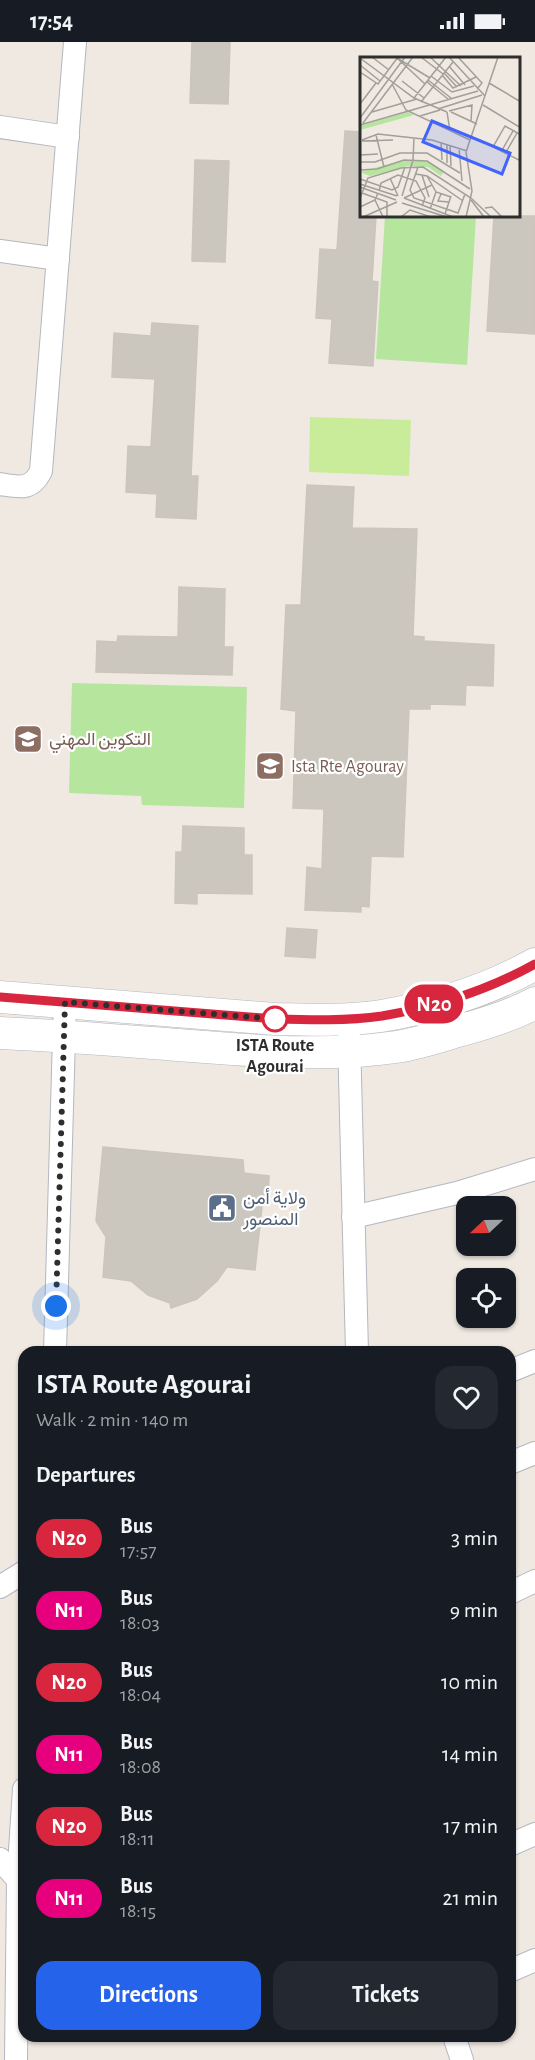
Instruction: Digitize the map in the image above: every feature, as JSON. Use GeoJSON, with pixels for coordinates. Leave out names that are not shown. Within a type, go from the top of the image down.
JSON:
{"type":"FeatureCollection","features":[{"type":"Feature","properties":{"kind":"main road"},"geometry":{"type":"LineString","coordinates":[[0,997],[264,1018],[309,1020],[380,1016],[457,998],[509,978],[535,964]]}},
{"type":"Feature","properties":{"kind":"main road"},"geometry":{"type":"LineString","coordinates":[[0,1033],[300,1053],[350,1052],[398,1047],[446,1035],[489,1023],[535,1003]]}},
{"type":"Feature","properties":{"kind":"street"},"geometry":{"type":"LineString","coordinates":[[0,483],[20,487],[29,485],[36,480],[41,471],[75,42]]}},
{"type":"Feature","properties":{"kind":"street"},"geometry":{"type":"LineString","coordinates":[[0,127],[68,137]]}},
{"type":"Feature","properties":{"kind":"street"},"geometry":{"type":"LineString","coordinates":[[0,251],[58,259]]}},
{"type":"Feature","properties":{"kind":"street"},"geometry":{"type":"LineString","coordinates":[[55,1346],[65,1002]]}},
{"type":"Feature","properties":{"kind":"street"},"geometry":{"type":"LineString","coordinates":[[347,1018],[350,1052],[352,1217],[357,1346]]}},
{"type":"Feature","properties":{"kind":"street"},"geometry":{"type":"LineString","coordinates":[[352,1217],[457,1193],[535,1169]]}},
{"type":"Feature","properties":{"kind":"street"},"geometry":{"type":"LineString","coordinates":[[516,1369],[535,1361]]}},
{"type":"Feature","properties":{"kind":"street"},"geometry":{"type":"LineString","coordinates":[[516,1461],[535,1453]]}},
{"type":"Feature","properties":{"kind":"street"},"geometry":{"type":"LineString","coordinates":[[0,1587],[18,1576]]}},
{"type":"Feature","properties":{"kind":"street"},"geometry":{"type":"LineString","coordinates":[[516,1590],[535,1581]]}},
{"type":"Feature","properties":{"kind":"street"},"geometry":{"type":"LineString","coordinates":[[516,1842],[535,1834]]}},
{"type":"Feature","properties":{"kind":"street"},"geometry":{"type":"LineString","coordinates":[[0,1859],[18,1880],[16,2060]]}},
{"type":"Feature","properties":{"kind":"street"},"geometry":{"type":"LineString","coordinates":[[516,1968],[535,1960]]}},
{"type":"Feature","properties":{"kind":"street"},"geometry":{"type":"LineString","coordinates":[[456,2042],[462,2060]]}},
{"type":"Feature","properties":{"kind":"street"},"geometry":{"type":"LineString","coordinates":[[0,2053],[5,2060]]}},
{"type":"Feature","properties":{"kind":"green space"},"geometry":{"type":"Polygon","coordinates":[[[385,218],[476,218],[467,365],[376,359],[385,218]]]}},
{"type":"Feature","properties":{"kind":"green space"},"geometry":{"type":"Polygon","coordinates":[[[310,417],[411,420],[409,476],[309,472],[310,417]]]}},
{"type":"Feature","properties":{"kind":"green space"},"geometry":{"type":"Polygon","coordinates":[[[72,683],[247,687],[244,808],[142,805],[141,796],[69,793],[72,683]]]}},
{"type":"Feature","properties":{"kind":"building"},"geometry":{"type":"Polygon","coordinates":[[[192,42],[230,42],[228,104],[190,103],[192,42]]]}},
{"type":"Feature","properties":{"kind":"building"},"geometry":{"type":"Polygon","coordinates":[[[345,131],[360,132],[360,218],[376,218],[372,281],[378,282],[373,366],[329,363],[332,319],[316,318],[320,249],[337,250],[345,131]]]}},
{"type":"Feature","properties":{"kind":"building"},"geometry":{"type":"Polygon","coordinates":[[[195,160],[229,161],[225,262],[192,261],[195,160]]]}},
{"type":"Feature","properties":{"kind":"building"},"geometry":{"type":"Polygon","coordinates":[[[535,216],[535,334],[487,331],[494,218],[535,216]]]}},
{"type":"Feature","properties":{"kind":"building"},"geometry":{"type":"Polygon","coordinates":[[[152,323],[198,326],[191,476],[198,476],[196,519],[156,517],[157,494],[126,492],[128,446],[151,447],[155,379],[112,377],[114,333],[151,336],[152,323]]]}},
{"type":"Feature","properties":{"kind":"building"},"geometry":{"type":"Polygon","coordinates":[[[307,485],[354,487],[352,528],[417,529],[413,636],[424,637],[424,641],[494,645],[493,686],[466,685],[465,705],[430,704],[430,709],[409,709],[403,857],[371,856],[369,907],[361,906],[361,912],[305,910],[307,867],[322,869],[324,809],[293,808],[296,711],[281,709],[286,605],[301,605],[307,485]]]}},
{"type":"Feature","properties":{"kind":"building"},"geometry":{"type":"Polygon","coordinates":[[[179,587],[225,589],[224,647],[233,647],[232,675],[96,672],[97,641],[117,642],[118,636],[178,637],[179,587]]]}},
{"type":"Feature","properties":{"kind":"building"},"geometry":{"type":"Polygon","coordinates":[[[183,826],[244,828],[244,855],[252,855],[252,894],[197,893],[197,904],[175,903],[176,852],[182,852],[183,826]]]}},
{"type":"Feature","properties":{"kind":"building"},"geometry":{"type":"Polygon","coordinates":[[[287,928],[317,930],[315,958],[285,956],[287,928]]]}},
{"type":"Feature","properties":{"kind":"building"},"geometry":{"type":"Polygon","coordinates":[[[103,1147],[243,1160],[244,1173],[269,1176],[268,1199],[263,1198],[255,1270],[227,1267],[217,1281],[197,1299],[171,1308],[170,1303],[148,1295],[131,1281],[103,1277],[106,1237],[96,1221],[103,1147]]]}},
{"type":"Feature","properties":{"kind":"bus line","name":"N20"},"geometry":{"type":"LineString","coordinates":[[0,997],[275,1019],[309,1020],[380,1016],[457,998],[509,978],[535,964]]}},
{"type":"Feature","properties":{"kind":"place","name":"التكوين المهني"},"geometry":{"type":"Point","coordinates":[28,739]}},
{"type":"Feature","properties":{"kind":"place","name":"Ista Rte Agouray"},"geometry":{"type":"Point","coordinates":[270,766]}},
{"type":"Feature","properties":{"kind":"place","name":"ISTA Route Agourai"},"geometry":{"type":"Point","coordinates":[275,1019]}},
{"type":"Feature","properties":{"kind":"place","name":"ولاية أمن المنصور"},"geometry":{"type":"Point","coordinates":[222,1208]}},
{"type":"Feature","properties":{"kind":"route"},"geometry":{"type":"LineString","coordinates":[[56,1306],[65,1002],[275,1019]]}}]}
